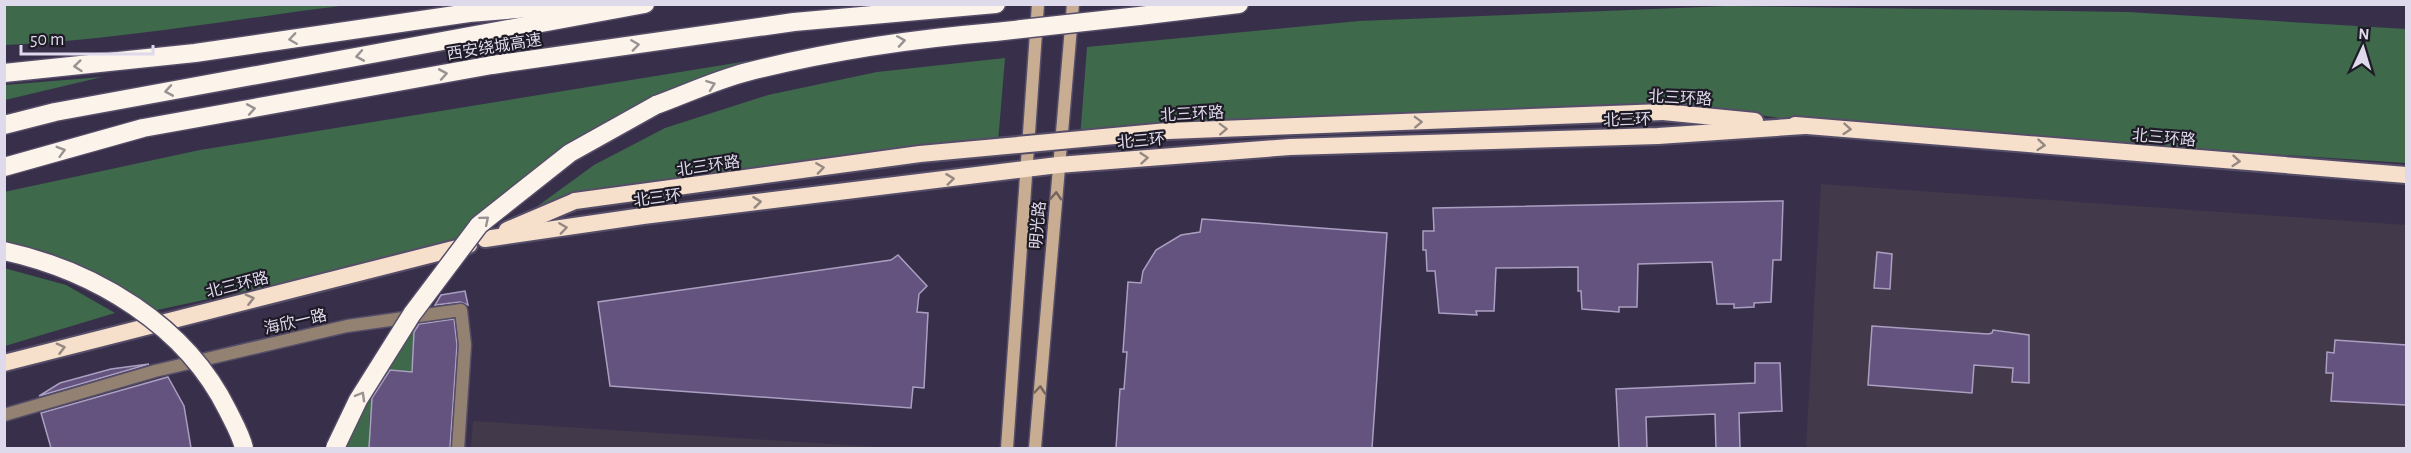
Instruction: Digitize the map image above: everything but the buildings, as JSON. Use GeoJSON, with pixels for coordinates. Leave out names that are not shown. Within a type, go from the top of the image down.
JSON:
{"type":"FeatureCollection","features":[{"type":"Feature","properties":{"kind":"highway"},"geometry":{"type":"LineString","coordinates":[[4,73],[195,53],[469,13],[580,4]]}},
{"type":"Feature","properties":{"kind":"highway","name":"西安绕城高速"},"geometry":{"type":"LineString","coordinates":[[4,125],[55,112],[645,4]]}},
{"type":"Feature","properties":{"kind":"highway"},"geometry":{"type":"LineString","coordinates":[[335,448],[358,400],[412,314],[479,225],[570,153],[656,105],[745,73],[905,40],[1239,4]]}},
{"type":"Feature","properties":{"kind":"highway","name":"西安绕城高速"},"geometry":{"type":"LineString","coordinates":[[4,167],[143,128],[492,65],[794,22],[989,5]]}},
{"type":"Feature","properties":{"kind":"highway","name":"北三环路"},"geometry":{"type":"LineString","coordinates":[[4,363],[466,246],[575,201],[920,154],[1168,131],[1663,112],[1804,126],[2406,175]]}},
{"type":"Feature","properties":{"kind":"highway","name":"北三环"},"geometry":{"type":"LineString","coordinates":[[484,239],[643,216],[1058,165],[1290,147],[1658,136],[1804,126]]}},
{"type":"Feature","properties":{"kind":"highway"},"geometry":{"type":"LineString","coordinates":[[4,251],[44,260],[110,290],[175,337],[216,386],[244,448]]}},
{"type":"Feature","properties":{"kind":"main road","name":"明光路"},"geometry":{"type":"LineString","coordinates":[[1007,448],[1038,4]]}},
{"type":"Feature","properties":{"kind":"main road","name":"明光路"},"geometry":{"type":"LineString","coordinates":[[1035,448],[1073,4]]}},
{"type":"Feature","properties":{"kind":"street","name":"海欣一路"},"geometry":{"type":"LineString","coordinates":[[4,415],[155,371],[347,326],[461,310],[465,345],[458,448]]}},
{"type":"Feature","properties":{"kind":"shaded area"},"geometry":{"type":"Polygon","coordinates":[[[1821,184],[2406,225],[2406,448],[1806,448],[1821,184]]]}},
{"type":"Feature","properties":{"kind":"shaded area"},"geometry":{"type":"Polygon","coordinates":[[[473,421],[894,448],[471,448],[473,421]]]}},
{"type":"Feature","properties":{"kind":"green space"},"geometry":{"type":"Polygon","coordinates":[[[4,5],[348,5],[134,34],[5,45],[4,5]]]}},
{"type":"Feature","properties":{"kind":"green space"},"geometry":{"type":"Polygon","coordinates":[[[1728,6],[2128,12],[2406,29],[2406,163],[1968,134],[1855,129],[1760,115],[1692,110],[1080,139],[1087,47],[1359,21],[1728,6]]]}},
{"type":"Feature","properties":{"kind":"green space"},"geometry":{"type":"Polygon","coordinates":[[[1005,58],[998,142],[576,196],[535,208],[594,165],[665,128],[768,95],[877,72],[1005,58]]]}},
{"type":"Feature","properties":{"kind":"green space"},"geometry":{"type":"Polygon","coordinates":[[[754,60],[582,138],[475,221],[447,248],[157,310],[84,267],[47,252],[5,242],[4,192],[200,150],[754,60]]]}},
{"type":"Feature","properties":{"kind":"green space"},"geometry":{"type":"Polygon","coordinates":[[[102,77],[5,100],[5,85],[102,77]]]}},
{"type":"Feature","properties":{"kind":"green space"},"geometry":{"type":"Polygon","coordinates":[[[4,268],[66,285],[115,313],[5,346],[4,268]]]}},
{"type":"Feature","properties":{"kind":"green space"},"geometry":{"type":"Polygon","coordinates":[[[453,315],[444,419],[370,414],[369,431],[442,436],[370,442],[369,448],[341,448],[374,378],[372,402],[388,403],[390,370],[379,369],[414,321],[410,401],[428,402],[434,316],[453,315]]]}}]}
